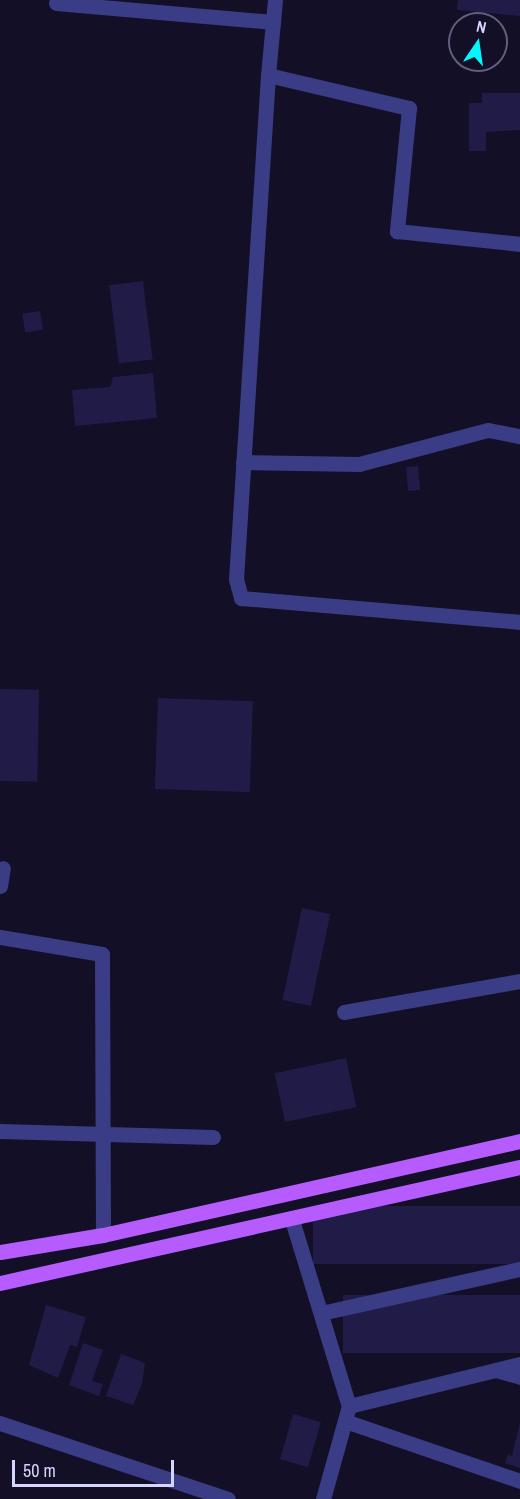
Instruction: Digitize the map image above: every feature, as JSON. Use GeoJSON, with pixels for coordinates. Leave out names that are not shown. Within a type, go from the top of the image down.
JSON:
{"type":"FeatureCollection","features":[{"type":"Feature","properties":{"kind":"main road"},"geometry":{"type":"LineString","coordinates":[[0,1252],[103,1235],[520,1141]]}},
{"type":"Feature","properties":{"kind":"main road"},"geometry":{"type":"LineString","coordinates":[[0,1284],[520,1167]]}},
{"type":"Feature","properties":{"kind":"street"},"geometry":{"type":"LineString","coordinates":[[275,0],[268,75],[236,579],[241,598],[520,622]]}},
{"type":"Feature","properties":{"kind":"street"},"geometry":{"type":"LineString","coordinates":[[56,3],[273,22]]}},
{"type":"Feature","properties":{"kind":"street"},"geometry":{"type":"LineString","coordinates":[[268,75],[408,108],[397,231],[520,244]]}},
{"type":"Feature","properties":{"kind":"street"},"geometry":{"type":"LineString","coordinates":[[243,462],[359,464],[488,430],[520,436]]}},
{"type":"Feature","properties":{"kind":"street"},"geometry":{"type":"LineString","coordinates":[[0,886],[3,868]]}},
{"type":"Feature","properties":{"kind":"street"},"geometry":{"type":"LineString","coordinates":[[0,938],[102,954],[103,1235]]}},
{"type":"Feature","properties":{"kind":"street"},"geometry":{"type":"LineString","coordinates":[[344,1012],[520,981]]}},
{"type":"Feature","properties":{"kind":"street"},"geometry":{"type":"LineString","coordinates":[[0,1131],[103,1136],[213,1137]]}},
{"type":"Feature","properties":{"kind":"street"},"geometry":{"type":"LineString","coordinates":[[292,1220],[349,1406],[323,1499]]}},
{"type":"Feature","properties":{"kind":"street"},"geometry":{"type":"LineString","coordinates":[[321,1314],[520,1269]]}},
{"type":"Feature","properties":{"kind":"street"},"geometry":{"type":"LineString","coordinates":[[349,1406],[520,1364]]}},
{"type":"Feature","properties":{"kind":"street"},"geometry":{"type":"LineString","coordinates":[[496,1370],[520,1377]]}},
{"type":"Feature","properties":{"kind":"street"},"geometry":{"type":"LineString","coordinates":[[345,1421],[520,1481]]}},
{"type":"Feature","properties":{"kind":"street"},"geometry":{"type":"LineString","coordinates":[[0,1423],[228,1499]]}},
{"type":"Feature","properties":{"kind":"building"},"geometry":{"type":"Polygon","coordinates":[[[458,0],[520,0],[520,16],[508,15],[508,12],[457,10],[458,0]]]}},
{"type":"Feature","properties":{"kind":"building"},"geometry":{"type":"Polygon","coordinates":[[[482,93],[520,93],[520,130],[486,132],[486,151],[469,151],[469,103],[482,103],[482,93]]]}},
{"type":"Feature","properties":{"kind":"building"},"geometry":{"type":"Polygon","coordinates":[[[143,281],[153,359],[119,364],[109,285],[143,281]]]}},
{"type":"Feature","properties":{"kind":"building"},"geometry":{"type":"Polygon","coordinates":[[[40,311],[43,330],[25,333],[22,314],[40,311]]]}},
{"type":"Feature","properties":{"kind":"building"},"geometry":{"type":"Polygon","coordinates":[[[153,373],[157,418],[75,426],[72,390],[110,387],[113,377],[153,373]]]}},
{"type":"Feature","properties":{"kind":"building"},"geometry":{"type":"Polygon","coordinates":[[[418,466],[420,490],[408,491],[406,467],[418,466]]]}},
{"type":"Feature","properties":{"kind":"building"},"geometry":{"type":"Polygon","coordinates":[[[0,689],[39,690],[37,782],[0,781],[0,689]]]}},
{"type":"Feature","properties":{"kind":"building"},"geometry":{"type":"Polygon","coordinates":[[[158,698],[253,701],[250,792],[155,789],[158,698]]]}},
{"type":"Feature","properties":{"kind":"building"},"geometry":{"type":"Polygon","coordinates":[[[302,908],[330,914],[311,1006],[282,1000],[302,908]]]}},
{"type":"Feature","properties":{"kind":"building"},"geometry":{"type":"Polygon","coordinates":[[[346,1058],[356,1107],[285,1122],[275,1073],[346,1058]]]}},
{"type":"Feature","properties":{"kind":"building"},"geometry":{"type":"Polygon","coordinates":[[[313,1206],[520,1206],[520,1264],[313,1264],[313,1206]]]}},
{"type":"Feature","properties":{"kind":"building"},"geometry":{"type":"Polygon","coordinates":[[[343,1295],[520,1295],[520,1353],[343,1353],[343,1295]]]}},
{"type":"Feature","properties":{"kind":"building"},"geometry":{"type":"Polygon","coordinates":[[[46,1305],[86,1317],[77,1347],[70,1345],[58,1378],[29,1365],[46,1305]]]}},
{"type":"Feature","properties":{"kind":"building"},"geometry":{"type":"Polygon","coordinates":[[[83,1343],[103,1350],[92,1381],[103,1384],[99,1396],[69,1385],[83,1343]]]}},
{"type":"Feature","properties":{"kind":"building"},"geometry":{"type":"Polygon","coordinates":[[[121,1354],[145,1363],[142,1384],[133,1405],[106,1396],[121,1354]]]}},
{"type":"Feature","properties":{"kind":"building"},"geometry":{"type":"Polygon","coordinates":[[[293,1414],[321,1422],[308,1467],[280,1459],[293,1414]]]}},
{"type":"Feature","properties":{"kind":"building"},"geometry":{"type":"Polygon","coordinates":[[[520,1422],[520,1468],[505,1463],[508,1454],[512,1456],[520,1422]]]}}]}
